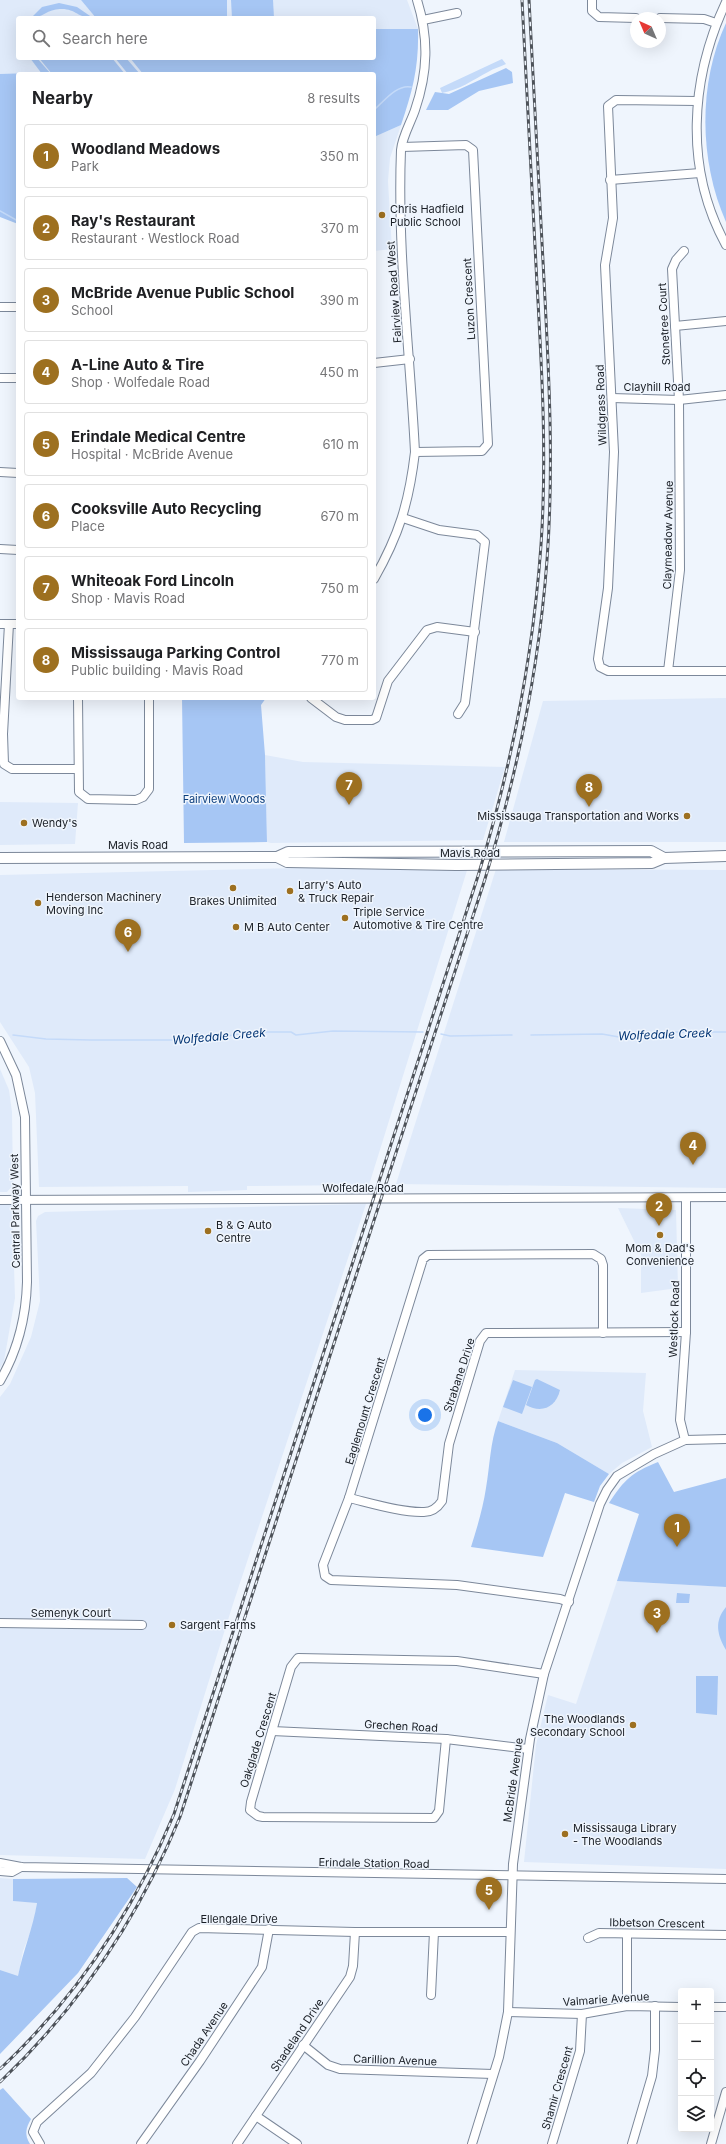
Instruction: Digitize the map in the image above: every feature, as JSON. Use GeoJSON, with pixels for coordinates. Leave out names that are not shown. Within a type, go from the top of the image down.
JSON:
{"type":"FeatureCollection","features":[{"type":"Feature","properties":{"kind":"main road","name":"Mavis Road"},"geometry":{"type":"LineString","coordinates":[[0,858],[277,857],[287,862],[456,865],[652,863],[664,858],[726,856]]}},
{"type":"Feature","properties":{"kind":"street","name":"Fairview Road West"},"geometry":{"type":"LineString","coordinates":[[376,575],[395,540],[403,518],[412,481],[415,452],[401,229],[402,147],[424,83],[427,46],[423,20],[417,0]]}},
{"type":"Feature","properties":{"kind":"street"},"geometry":{"type":"LineString","coordinates":[[592,0],[592,11],[599,17],[630,18]]}},
{"type":"Feature","properties":{"kind":"street"},"geometry":{"type":"LineString","coordinates":[[726,2],[716,23],[703,63],[697,101],[697,138],[700,173],[710,208],[726,245]]}},
{"type":"Feature","properties":{"kind":"street"},"geometry":{"type":"LineString","coordinates":[[423,20],[457,13]]}},
{"type":"Feature","properties":{"kind":"street"},"geometry":{"type":"LineString","coordinates":[[666,18],[704,18],[716,23]]}},
{"type":"Feature","properties":{"kind":"street","name":"Wildgrass Road"},"geometry":{"type":"LineString","coordinates":[[697,101],[616,100],[611,102],[608,109],[610,180],[613,218],[605,265],[614,452],[609,567],[598,662],[602,669],[608,671],[726,671]]}},
{"type":"Feature","properties":{"kind":"street","name":"Luzon Crescent"},"geometry":{"type":"LineString","coordinates":[[402,147],[466,144],[472,150],[488,444],[482,451],[415,452]]}},
{"type":"Feature","properties":{"kind":"street"},"geometry":{"type":"LineString","coordinates":[[610,180],[700,173]]}},
{"type":"Feature","properties":{"kind":"street","name":"Stonetree Court"},"geometry":{"type":"LineString","coordinates":[[679,400],[672,270],[676,260],[684,251]]}},
{"type":"Feature","properties":{"kind":"street"},"geometry":{"type":"LineString","coordinates":[[0,307],[16,307]]}},
{"type":"Feature","properties":{"kind":"street"},"geometry":{"type":"LineString","coordinates":[[675,326],[726,322]]}},
{"type":"Feature","properties":{"kind":"street"},"geometry":{"type":"LineString","coordinates":[[376,363],[410,359]]}},
{"type":"Feature","properties":{"kind":"street"},"geometry":{"type":"LineString","coordinates":[[0,378],[16,378]]}},
{"type":"Feature","properties":{"kind":"street","name":"Clayhill Road"},"geometry":{"type":"LineString","coordinates":[[612,398],[679,400],[726,395]]}},
{"type":"Feature","properties":{"kind":"street","name":"Claymeadow Avenue"},"geometry":{"type":"LineString","coordinates":[[668,671],[680,570],[679,400]]}},
{"type":"Feature","properties":{"kind":"street"},"geometry":{"type":"LineString","coordinates":[[0,472],[16,473]]}},
{"type":"Feature","properties":{"kind":"street"},"geometry":{"type":"LineString","coordinates":[[403,518],[439,530],[472,534],[483,539],[485,545],[465,703],[458,714]]}},
{"type":"Feature","properties":{"kind":"street"},"geometry":{"type":"LineString","coordinates":[[0,549],[16,550]]}},
{"type":"Feature","properties":{"kind":"street"},"geometry":{"type":"LineString","coordinates":[[0,624],[16,624]]}},
{"type":"Feature","properties":{"kind":"street"},"geometry":{"type":"LineString","coordinates":[[9,624],[3,734],[4,764],[14,769],[78,769]]}},
{"type":"Feature","properties":{"kind":"street"},"geometry":{"type":"LineString","coordinates":[[315,700],[336,717],[345,720],[372,720],[378,715],[388,681],[427,630],[437,627],[475,632]]}},
{"type":"Feature","properties":{"kind":"street"},"geometry":{"type":"LineString","coordinates":[[78,700],[79,792],[87,799],[136,800],[145,796],[149,786],[149,700]]}},
{"type":"Feature","properties":{"kind":"street","name":"Central Parkway West"},"geometry":{"type":"LineString","coordinates":[[0,1041],[16,1075],[23,1104],[27,1282],[26,1308],[16,1350],[0,1381]]}},
{"type":"Feature","properties":{"kind":"street","name":"Wolfedale Road"},"geometry":{"type":"LineString","coordinates":[[0,1200],[726,1197]]}},
{"type":"Feature","properties":{"kind":"street","name":"Westlock Road"},"geometry":{"type":"LineString","coordinates":[[685,1440],[680,1420],[686,1332],[686,1198]]}},
{"type":"Feature","properties":{"kind":"street","name":"Eaglemount Crescent"},"geometry":{"type":"LineString","coordinates":[[569,1602],[560,1599],[457,1585],[331,1580],[325,1576],[324,1565],[349,1498],[423,1259],[428,1255],[593,1254],[601,1259],[603,1265],[603,1333]]}},
{"type":"Feature","properties":{"kind":"street","name":"Strabane Drive"},"geometry":{"type":"LineString","coordinates":[[349,1498],[424,1512],[437,1507],[442,1501],[449,1444],[480,1341],[486,1333],[686,1332]]}},
{"type":"Feature","properties":{"kind":"street","name":"McBride Avenue"},"geometry":{"type":"LineString","coordinates":[[472,2144],[503,2042],[508,2012],[512,1876],[528,1749],[544,1674],[569,1602],[600,1504],[614,1480],[627,1468],[685,1440],[726,1439]]}},
{"type":"Feature","properties":{"kind":"street","name":"Semenyk Court"},"geometry":{"type":"LineString","coordinates":[[0,1623],[142,1625]]}},
{"type":"Feature","properties":{"kind":"street","name":"Oakglade Crescent"},"geometry":{"type":"LineString","coordinates":[[446,1739],[439,1811],[434,1818],[263,1817],[258,1816],[250,1810],[250,1802],[291,1667],[298,1658],[457,1661],[544,1674]]}},
{"type":"Feature","properties":{"kind":"street","name":"Grechen Road"},"geometry":{"type":"LineString","coordinates":[[272,1731],[446,1739],[528,1749]]}},
{"type":"Feature","properties":{"kind":"street","name":"Erindale Station Road"},"geometry":{"type":"LineString","coordinates":[[0,1863],[21,1867],[726,1879]]}},
{"type":"Feature","properties":{"kind":"street","name":"Erindale Station Road"},"geometry":{"type":"LineString","coordinates":[[0,1872],[12,1872],[21,1867]]}},
{"type":"Feature","properties":{"kind":"street","name":"Ellengale Drive"},"geometry":{"type":"LineString","coordinates":[[40,2144],[34,2132],[37,2122],[91,2073],[135,2018],[192,1932],[199,1928],[355,1932],[510,1932]]}},
{"type":"Feature","properties":{"kind":"street","name":"Chada Avenue"},"geometry":{"type":"LineString","coordinates":[[141,2144],[200,2061],[262,1967],[269,1929]]}},
{"type":"Feature","properties":{"kind":"street","name":"Shadeland Drive"},"geometry":{"type":"LineString","coordinates":[[237,2144],[350,1977],[354,1966],[355,1932]]}},
{"type":"Feature","properties":{"kind":"street"},"geometry":{"type":"LineString","coordinates":[[431,1995],[434,1932]]}},
{"type":"Feature","properties":{"kind":"street","name":"Ibbetson Crescent"},"geometry":{"type":"LineString","coordinates":[[588,1938],[599,1933],[726,1935]]}},
{"type":"Feature","properties":{"kind":"street"},"geometry":{"type":"LineString","coordinates":[[627,1934],[627,2006]]}},
{"type":"Feature","properties":{"kind":"street","name":"Valmarie Avenue"},"geometry":{"type":"LineString","coordinates":[[508,2012],[582,2014],[627,2006],[678,2007]]}},
{"type":"Feature","properties":{"kind":"street"},"geometry":{"type":"LineString","coordinates":[[632,2144],[652,2076],[655,2050],[655,2006]]}},
{"type":"Feature","properties":{"kind":"street"},"geometry":{"type":"LineString","coordinates":[[714,2007],[726,2007]]}},
{"type":"Feature","properties":{"kind":"street","name":"Shamir Crescent"},"geometry":{"type":"LineString","coordinates":[[552,2144],[580,2050],[582,2014]]}},
{"type":"Feature","properties":{"kind":"street","name":"Carillion Avenue"},"geometry":{"type":"LineString","coordinates":[[303,2045],[328,2065],[340,2069],[493,2074]]}},
{"type":"Feature","properties":{"kind":"street"},"geometry":{"type":"LineString","coordinates":[[711,2144],[726,2092]]}},
{"type":"Feature","properties":{"kind":"street"},"geometry":{"type":"LineString","coordinates":[[256,2116],[297,2144]]}},
{"type":"Feature","properties":{"kind":"shaded area"},"geometry":{"type":"Polygon","coordinates":[[[0,0],[81,0],[94,16],[16,16],[16,60],[132,60],[141,72],[16,72],[16,74],[0,74],[0,0]]]}},
{"type":"Feature","properties":{"kind":"shaded area"},"geometry":{"type":"Polygon","coordinates":[[[227,0],[407,0],[418,29],[376,29],[376,16],[227,16],[227,0]]]}},
{"type":"Feature","properties":{"kind":"shaded area"},"geometry":{"type":"Polygon","coordinates":[[[502,59],[506,64],[492,69],[460,87],[442,93],[440,88],[502,59]]]}},
{"type":"Feature","properties":{"kind":"shaded area","name":"Chris Hadfield Public School"},"geometry":{"type":"Polygon","coordinates":[[[401,125],[390,158],[388,181],[392,249],[376,251],[376,136],[401,125]]]}},
{"type":"Feature","properties":{"kind":"shaded area"},"geometry":{"type":"Polygon","coordinates":[[[726,698],[726,842],[504,842],[543,701],[726,698]]]}},
{"type":"Feature","properties":{"kind":"shaded area"},"geometry":{"type":"Polygon","coordinates":[[[265,755],[303,762],[505,767],[483,840],[271,843],[267,842],[265,755]]]}},
{"type":"Feature","properties":{"kind":"shaded area"},"geometry":{"type":"Polygon","coordinates":[[[0,802],[78,803],[75,844],[0,845],[0,802]]]}},
{"type":"Feature","properties":{"kind":"shaded area"},"geometry":{"type":"Polygon","coordinates":[[[469,864],[369,1185],[247,1186],[247,1190],[188,1192],[188,1186],[39,1187],[35,1093],[29,1067],[0,1022],[0,875],[469,864]]]}},
{"type":"Feature","properties":{"kind":"shaded area"},"geometry":{"type":"Polygon","coordinates":[[[496,869],[726,870],[726,1188],[396,1184],[496,869]]]}},
{"type":"Feature","properties":{"kind":"shaded area"},"geometry":{"type":"Polygon","coordinates":[[[0,1069],[9,1090],[12,1112],[13,1185],[7,1192],[0,1192],[0,1069]]]}},
{"type":"Feature","properties":{"kind":"shaded area"},"geometry":{"type":"Polygon","coordinates":[[[366,1204],[233,1604],[175,1789],[145,1859],[0,1855],[0,1397],[10,1384],[31,1337],[40,1301],[36,1221],[38,1216],[45,1212],[366,1204]]]}},
{"type":"Feature","properties":{"kind":"shaded area"},"geometry":{"type":"Polygon","coordinates":[[[0,1205],[12,1205],[15,1298],[4,1361],[0,1368],[0,1205]]]}},
{"type":"Feature","properties":{"kind":"shaded area"},"geometry":{"type":"Polygon","coordinates":[[[618,1208],[676,1210],[678,1288],[641,1293],[641,1255],[618,1208]]]}},
{"type":"Feature","properties":{"kind":"shaded area"},"geometry":{"type":"Polygon","coordinates":[[[515,1370],[646,1373],[643,1411],[652,1447],[622,1463],[609,1474],[557,1443],[498,1421],[515,1370]]]}},
{"type":"Feature","properties":{"kind":"shaded area","name":"The Woodlands Secondary School"},"geometry":{"type":"Polygon","coordinates":[[[617,1581],[726,1587],[726,1869],[524,1862],[536,1745],[548,1695],[576,1704],[617,1581]]]}},
{"type":"Feature","properties":{"kind":"shaded area"},"geometry":{"type":"Polygon","coordinates":[[[0,1878],[13,1879],[13,1901],[37,1902],[34,1923],[23,1951],[18,1977],[0,1970],[0,1878]]]}},
{"type":"Feature","properties":{"kind":"green space"},"geometry":{"type":"Polygon","coordinates":[[[81,0],[227,0],[227,16],[94,16],[81,0]]]}},
{"type":"Feature","properties":{"kind":"green space"},"geometry":{"type":"Polygon","coordinates":[[[231,0],[273,0],[274,16],[232,16],[231,0]]]}},
{"type":"Feature","properties":{"kind":"green space"},"geometry":{"type":"Polygon","coordinates":[[[59,3],[77,7],[90,16],[84,16],[65,9],[56,9],[40,16],[33,16],[42,7],[59,3]]]}},
{"type":"Feature","properties":{"kind":"green space"},"geometry":{"type":"Polygon","coordinates":[[[726,23],[726,222],[717,198],[711,174],[705,122],[710,71],[717,46],[726,23]]]}},
{"type":"Feature","properties":{"kind":"green space"},"geometry":{"type":"Polygon","coordinates":[[[376,29],[418,29],[414,78],[401,125],[376,136],[376,72],[141,72],[132,60],[376,60],[376,29]]]}},
{"type":"Feature","properties":{"kind":"green space"},"geometry":{"type":"Polygon","coordinates":[[[32,60],[39,60],[49,72],[40,72],[32,60]]]}},
{"type":"Feature","properties":{"kind":"green space"},"geometry":{"type":"Polygon","coordinates":[[[41,60],[114,60],[123,72],[50,72],[41,60]]]}},
{"type":"Feature","properties":{"kind":"green space"},"geometry":{"type":"Polygon","coordinates":[[[117,60],[128,60],[138,72],[126,72],[117,60]]]}},
{"type":"Feature","properties":{"kind":"green space"},"geometry":{"type":"Polygon","coordinates":[[[506,68],[512,72],[513,83],[479,91],[448,110],[426,110],[435,92],[449,94],[506,68]]]}},
{"type":"Feature","properties":{"kind":"green space"},"geometry":{"type":"Polygon","coordinates":[[[0,74],[16,74],[16,223],[0,217],[0,74]]]}},
{"type":"Feature","properties":{"kind":"green space","name":"Fairview Woods"},"geometry":{"type":"Polygon","coordinates":[[[182,700],[265,700],[261,705],[265,755],[267,842],[184,843],[182,700]]]}},
{"type":"Feature","properties":{"kind":"green space"},"geometry":{"type":"Polygon","coordinates":[[[537,1379],[560,1390],[552,1405],[543,1409],[532,1408],[526,1405],[535,1380],[537,1379]]]}},
{"type":"Feature","properties":{"kind":"green space"},"geometry":{"type":"Polygon","coordinates":[[[513,1380],[532,1387],[522,1414],[503,1407],[513,1380]]]}},
{"type":"Feature","properties":{"kind":"green space"},"geometry":{"type":"Polygon","coordinates":[[[498,1421],[557,1443],[609,1474],[600,1486],[594,1502],[565,1493],[543,1557],[471,1547],[483,1503],[495,1429],[498,1421]]]}},
{"type":"Feature","properties":{"kind":"green space"},"geometry":{"type":"Polygon","coordinates":[[[658,1462],[674,1492],[726,1478],[726,1587],[617,1581],[639,1514],[609,1503],[624,1482],[635,1473],[658,1462]]]}},
{"type":"Feature","properties":{"kind":"green space"},"geometry":{"type":"Polygon","coordinates":[[[677,1593],[690,1594],[689,1603],[676,1603],[677,1593]]]}},
{"type":"Feature","properties":{"kind":"green space"},"geometry":{"type":"Polygon","coordinates":[[[726,1607],[726,1650],[719,1633],[718,1623],[722,1612],[726,1607]]]}},
{"type":"Feature","properties":{"kind":"green space"},"geometry":{"type":"Polygon","coordinates":[[[696,1676],[718,1676],[717,1715],[696,1713],[696,1676]]]}},
{"type":"Feature","properties":{"kind":"green space"},"geometry":{"type":"Polygon","coordinates":[[[127,1878],[137,1887],[78,1973],[0,2054],[0,1970],[18,1976],[37,1903],[13,1901],[13,1879],[127,1878]]]}},
{"type":"Feature","properties":{"kind":"green space"},"geometry":{"type":"Polygon","coordinates":[[[3,2088],[31,2119],[26,2131],[30,2144],[0,2144],[0,2090],[3,2088]]]}},
{"type":"Feature","properties":{"kind":"waterway"},"geometry":{"type":"LineString","coordinates":[[376,108],[396,91],[401,88],[411,87]]}},
{"type":"Feature","properties":{"kind":"waterway"},"geometry":{"type":"LineString","coordinates":[[0,211],[16,220]]}},
{"type":"Feature","properties":{"kind":"waterway","name":"Wolfedale Creek"},"geometry":{"type":"LineString","coordinates":[[13,1035],[46,1039],[198,1040],[254,1032],[291,1032],[296,1035],[333,1031],[423,1032]]}},
{"type":"Feature","properties":{"kind":"waterway","name":"Wolfedale Creek"},"geometry":{"type":"LineString","coordinates":[[531,1035],[602,1034],[619,1037],[631,1034],[671,1032],[726,1032]]}},
{"type":"Feature","properties":{"kind":"waterway","name":"Wolfedale Creek"},"geometry":{"type":"LineString","coordinates":[[441,1034],[450,1036],[512,1035]]}},
{"type":"Feature","properties":{"kind":"railway"},"geometry":{"type":"LineString","coordinates":[[0,2069],[28,2042],[54,2013],[100,1951],[141,1884],[174,1814],[478,876],[501,795],[519,712],[532,629],[541,545],[544,480],[542,382],[522,0]]}},
{"type":"Feature","properties":{"kind":"railway"},"geometry":{"type":"LineString","coordinates":[[0,2082],[56,2023],[81,1992],[104,1959],[146,1890],[180,1817],[485,879],[507,801],[525,721],[538,641],[547,560],[550,490],[548,350],[529,0]]}},
{"type":"Feature","properties":{"kind":"place","name":"Chris Hadfield Public School"},"geometry":{"type":"Point","coordinates":[382,215]}},
{"type":"Feature","properties":{"kind":"place","name":"Whiteoak Ford Lincoln"},"geometry":{"type":"Point","coordinates":[349,805]}},
{"type":"Feature","properties":{"kind":"place","name":"Mississauga Parking Control"},"geometry":{"type":"Point","coordinates":[589,807]}},
{"type":"Feature","properties":{"kind":"place","name":"Mississauga Transportation and Works"},"geometry":{"type":"Point","coordinates":[687,816]}},
{"type":"Feature","properties":{"kind":"place","name":"Wendy's"},"geometry":{"type":"Point","coordinates":[24,823]}},
{"type":"Feature","properties":{"kind":"place","name":"Brakes Unlimited"},"geometry":{"type":"Point","coordinates":[233,888]}},
{"type":"Feature","properties":{"kind":"place","name":"Larry's Auto & Truck Repair"},"geometry":{"type":"Point","coordinates":[290,891]}},
{"type":"Feature","properties":{"kind":"place","name":"Henderson Machinery Moving Inc"},"geometry":{"type":"Point","coordinates":[38,903]}},
{"type":"Feature","properties":{"kind":"place","name":"Triple Service Automotive & Tire Centre"},"geometry":{"type":"Point","coordinates":[345,918]}},
{"type":"Feature","properties":{"kind":"place","name":"M B Auto Center"},"geometry":{"type":"Point","coordinates":[236,927]}},
{"type":"Feature","properties":{"kind":"place","name":"Cooksville Auto Recycling"},"geometry":{"type":"Point","coordinates":[128,952]}},
{"type":"Feature","properties":{"kind":"place","name":"A-Line Auto & Tire"},"geometry":{"type":"Point","coordinates":[693,1165]}},
{"type":"Feature","properties":{"kind":"place","name":"Ray's Restaurant"},"geometry":{"type":"Point","coordinates":[659,1226]}},
{"type":"Feature","properties":{"kind":"place","name":"B & G Auto Centre"},"geometry":{"type":"Point","coordinates":[208,1231]}},
{"type":"Feature","properties":{"kind":"place","name":"Mom & Dad's Convenience"},"geometry":{"type":"Point","coordinates":[660,1235]}},
{"type":"Feature","properties":{"kind":"place","name":"Woodland Meadows"},"geometry":{"type":"Point","coordinates":[677,1547]}},
{"type":"Feature","properties":{"kind":"place","name":"Sargent Farms"},"geometry":{"type":"Point","coordinates":[172,1625]}},
{"type":"Feature","properties":{"kind":"place","name":"McBride Avenue Public School"},"geometry":{"type":"Point","coordinates":[657,1633]}},
{"type":"Feature","properties":{"kind":"place","name":"The Woodlands Secondary School"},"geometry":{"type":"Point","coordinates":[633,1725]}},
{"type":"Feature","properties":{"kind":"place","name":"Mississauga Library - The Woodlands"},"geometry":{"type":"Point","coordinates":[565,1834]}},
{"type":"Feature","properties":{"kind":"place","name":"Erindale Medical Centre"},"geometry":{"type":"Point","coordinates":[489,1910]}}]}
